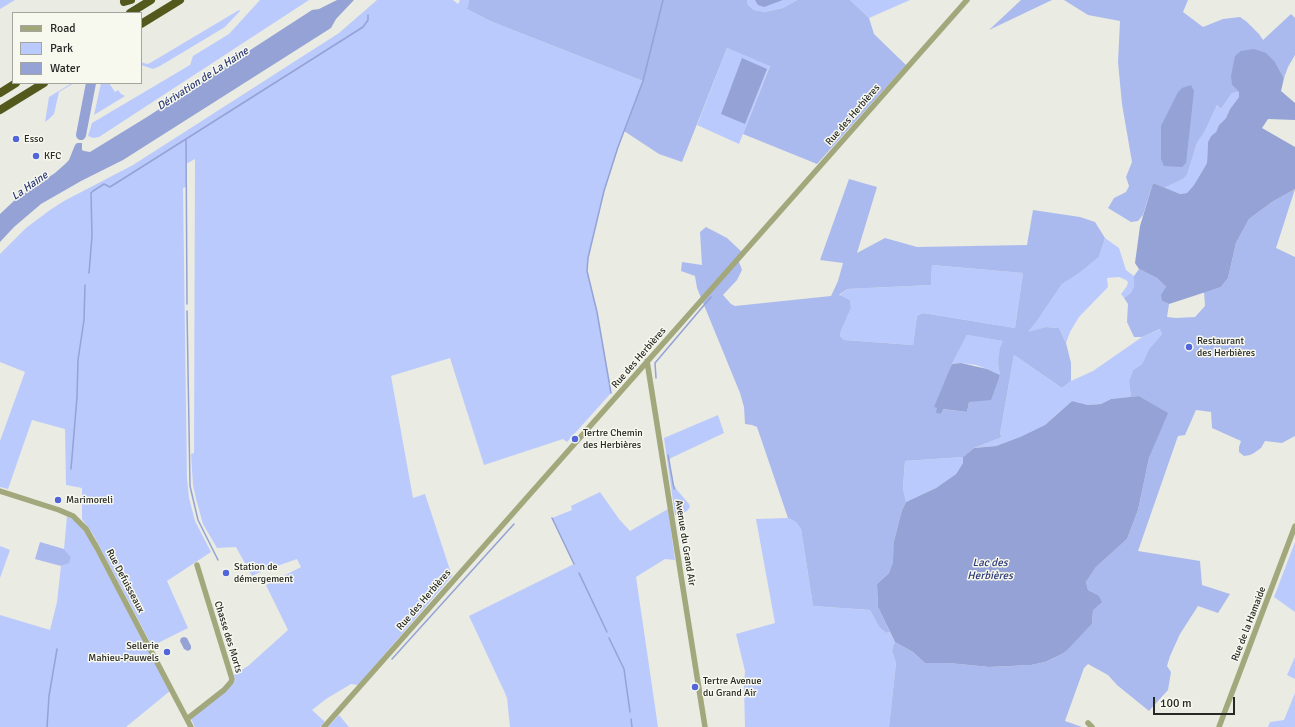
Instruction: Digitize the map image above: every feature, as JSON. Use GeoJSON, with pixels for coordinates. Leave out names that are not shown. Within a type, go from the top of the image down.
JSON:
{"type":"FeatureCollection","features":[{"type":"Feature","properties":{"kind":"highway"},"geometry":{"type":"LineString","coordinates":[[132,12],[151,0]]}},
{"type":"Feature","properties":{"kind":"highway"},"geometry":{"type":"LineString","coordinates":[[142,23],[180,0]]}},
{"type":"Feature","properties":{"kind":"highway"},"geometry":{"type":"LineString","coordinates":[[0,93],[14,84]]}},
{"type":"Feature","properties":{"kind":"highway"},"geometry":{"type":"LineString","coordinates":[[0,110],[42,84]]}},
{"type":"Feature","properties":{"kind":"street","name":"Rue des Herbières"},"geometry":{"type":"LineString","coordinates":[[324,727],[967,0]]}},
{"type":"Feature","properties":{"kind":"street","name":"Avenue du Grand Air"},"geometry":{"type":"LineString","coordinates":[[647,361],[705,727]]}},
{"type":"Feature","properties":{"kind":"street","name":"Rue Defuisseaux"},"geometry":{"type":"LineString","coordinates":[[0,491],[73,516],[86,529],[191,727]]}},
{"type":"Feature","properties":{"kind":"street","name":"Rue de la Hamaide"},"geometry":{"type":"LineString","coordinates":[[1219,727],[1295,526]]}},
{"type":"Feature","properties":{"kind":"street","name":"Chasse des Morts"},"geometry":{"type":"LineString","coordinates":[[186,719],[224,690],[232,679],[197,565]]}},
{"type":"Feature","properties":{"kind":"green space"},"geometry":{"type":"Polygon","coordinates":[[[0,0],[15,0],[0,9],[0,0]]]}},
{"type":"Feature","properties":{"kind":"green space"},"geometry":{"type":"Polygon","coordinates":[[[260,0],[309,0],[99,137],[93,138],[88,136],[92,123],[190,65],[193,56],[229,34],[260,0]]]}},
{"type":"Feature","properties":{"kind":"green space"},"geometry":{"type":"Polygon","coordinates":[[[377,0],[453,0],[458,4],[460,0],[467,0],[469,1],[467,9],[490,21],[643,81],[618,147],[604,191],[588,258],[587,271],[597,312],[611,393],[567,442],[563,439],[484,465],[450,358],[391,376],[413,498],[425,494],[452,576],[358,685],[351,684],[326,699],[312,710],[325,722],[320,727],[195,727],[191,719],[234,682],[234,675],[248,666],[288,630],[266,585],[301,567],[297,559],[252,576],[236,547],[217,548],[203,524],[196,499],[193,485],[191,454],[194,453],[195,159],[186,164],[186,187],[183,188],[187,478],[189,498],[195,521],[211,552],[167,581],[188,628],[152,646],[94,536],[82,519],[82,488],[66,485],[65,429],[32,420],[8,489],[0,487],[0,441],[25,372],[0,362],[0,254],[26,228],[50,210],[64,201],[133,165],[339,33],[377,0]]]}},
{"type":"Feature","properties":{"kind":"green space"},"geometry":{"type":"Polygon","coordinates":[[[747,0],[797,0],[783,8],[765,12],[754,10],[747,4],[747,0]]]}},
{"type":"Feature","properties":{"kind":"green space"},"geometry":{"type":"Polygon","coordinates":[[[850,0],[910,0],[869,18],[850,0]]]}},
{"type":"Feature","properties":{"kind":"green space"},"geometry":{"type":"Polygon","coordinates":[[[239,10],[240,11],[225,27],[160,66],[153,69],[142,65],[142,62],[147,64],[239,10]]]}},
{"type":"Feature","properties":{"kind":"green space"},"geometry":{"type":"Polygon","coordinates":[[[727,48],[770,65],[739,144],[697,125],[727,48]]]}},
{"type":"Feature","properties":{"kind":"green space"},"geometry":{"type":"Polygon","coordinates":[[[72,84],[59,92],[54,114],[45,122],[49,97],[72,84]]]}},
{"type":"Feature","properties":{"kind":"green space"},"geometry":{"type":"Polygon","coordinates":[[[101,84],[110,84],[115,92],[118,90],[125,96],[94,115],[101,84]]]}},
{"type":"Feature","properties":{"kind":"green space"},"geometry":{"type":"Polygon","coordinates":[[[1239,92],[1239,97],[1230,109],[1226,118],[1219,125],[1216,132],[1211,136],[1208,142],[1207,163],[1194,185],[1187,193],[1180,194],[1164,188],[1183,179],[1187,175],[1197,143],[1205,131],[1217,105],[1221,109],[1232,93],[1239,92]]]}},
{"type":"Feature","properties":{"kind":"green space"},"geometry":{"type":"Polygon","coordinates":[[[1105,238],[1119,248],[1126,270],[1134,276],[1134,287],[1132,293],[1124,298],[1121,294],[1128,282],[1119,277],[1107,278],[1108,287],[1079,317],[1070,332],[1066,343],[1059,328],[1046,327],[1027,333],[1062,284],[1078,274],[1099,257],[1105,238]]]}},
{"type":"Feature","properties":{"kind":"green space"},"geometry":{"type":"Polygon","coordinates":[[[932,265],[1023,273],[1015,328],[923,313],[917,316],[913,345],[844,340],[840,336],[851,308],[850,300],[839,296],[847,289],[931,285],[932,265]]]}},
{"type":"Feature","properties":{"kind":"green space"},"geometry":{"type":"Polygon","coordinates":[[[1161,329],[1162,334],[1149,349],[1142,364],[1133,370],[1129,381],[1131,397],[1111,399],[1101,404],[1088,405],[1072,401],[1045,425],[1020,437],[996,446],[974,448],[1002,437],[1000,434],[1014,355],[1062,388],[1071,381],[1093,371],[1142,337],[1161,329]]]}},
{"type":"Feature","properties":{"kind":"green space"},"geometry":{"type":"Polygon","coordinates":[[[967,335],[1004,341],[998,363],[1000,375],[976,365],[961,363],[952,364],[967,335]]]}},
{"type":"Feature","properties":{"kind":"green space"},"geometry":{"type":"Polygon","coordinates":[[[718,415],[724,433],[669,460],[672,481],[690,507],[687,511],[675,515],[664,438],[718,415]]]}},
{"type":"Feature","properties":{"kind":"green space"},"geometry":{"type":"Polygon","coordinates":[[[963,457],[963,463],[956,474],[936,488],[906,502],[903,488],[905,461],[963,457]]]}},
{"type":"Feature","properties":{"kind":"green space"},"geometry":{"type":"Polygon","coordinates":[[[600,492],[619,519],[630,531],[668,509],[675,560],[665,559],[636,577],[658,727],[510,727],[507,698],[469,616],[574,564],[552,518],[572,510],[571,506],[600,492]]]}},
{"type":"Feature","properties":{"kind":"green space"},"geometry":{"type":"Polygon","coordinates":[[[67,516],[78,523],[87,535],[170,691],[126,727],[0,727],[0,615],[50,630],[57,602],[61,566],[64,565],[71,557],[64,549],[67,516]]]}},
{"type":"Feature","properties":{"kind":"green space"},"geometry":{"type":"Polygon","coordinates":[[[788,518],[796,522],[801,529],[813,606],[870,610],[879,627],[886,633],[890,632],[895,642],[892,651],[896,663],[889,727],[745,727],[745,671],[736,634],[775,623],[756,519],[788,518]]]}},
{"type":"Feature","properties":{"kind":"green space"},"geometry":{"type":"Polygon","coordinates":[[[1295,542],[1295,612],[1274,597],[1295,542]]]}},
{"type":"Feature","properties":{"kind":"green space"},"geometry":{"type":"Polygon","coordinates":[[[0,546],[10,550],[0,578],[0,546]]]}},
{"type":"Feature","properties":{"kind":"green space"},"geometry":{"type":"Polygon","coordinates":[[[1295,657],[1295,679],[1287,675],[1295,657]]]}},
{"type":"Feature","properties":{"kind":"green space"},"geometry":{"type":"Polygon","coordinates":[[[1295,693],[1295,727],[1268,727],[1270,722],[1284,720],[1295,693]]]}},
{"type":"Feature","properties":{"kind":"green space"},"geometry":{"type":"Polygon","coordinates":[[[339,715],[349,727],[328,727],[339,715]]]}},
{"type":"Feature","properties":{"kind":"shaded area"},"geometry":{"type":"Polygon","coordinates":[[[467,0],[747,0],[747,4],[754,10],[765,12],[783,8],[797,0],[850,0],[869,18],[874,34],[906,65],[817,164],[743,134],[770,66],[727,48],[682,162],[659,154],[624,131],[643,81],[490,21],[467,9],[469,1],[467,0]]]}},
{"type":"Feature","properties":{"kind":"shaded area"},"geometry":{"type":"Polygon","coordinates":[[[1021,0],[1052,0],[989,30],[1021,0]]]}},
{"type":"Feature","properties":{"kind":"shaded area"},"geometry":{"type":"Polygon","coordinates":[[[1064,0],[1188,0],[1183,12],[1203,27],[1223,19],[1240,17],[1259,34],[1263,40],[1291,14],[1295,18],[1295,55],[1284,78],[1275,62],[1232,85],[1239,92],[1232,93],[1221,109],[1217,105],[1205,131],[1197,143],[1187,175],[1183,179],[1164,188],[1153,183],[1143,215],[1138,221],[1131,222],[1108,208],[1114,198],[1126,192],[1129,186],[1126,177],[1132,162],[1122,104],[1118,62],[1120,21],[1088,15],[1064,0]]]}},
{"type":"Feature","properties":{"kind":"shaded area"},"geometry":{"type":"Polygon","coordinates":[[[849,179],[877,187],[857,253],[885,238],[917,247],[1027,245],[1033,210],[1080,217],[1095,222],[1105,238],[1099,257],[1078,274],[1062,284],[1028,332],[1046,327],[1059,328],[1066,343],[1071,363],[1071,381],[1062,388],[1014,355],[1000,434],[1002,437],[974,448],[963,457],[905,461],[903,488],[906,502],[902,510],[894,541],[894,563],[889,573],[877,584],[878,607],[890,632],[886,633],[879,627],[870,610],[813,606],[801,529],[796,522],[788,518],[757,427],[745,424],[744,407],[740,393],[697,288],[695,276],[681,271],[682,262],[702,265],[700,232],[706,227],[727,238],[743,253],[738,259],[742,270],[737,280],[723,295],[731,304],[735,306],[831,296],[838,281],[843,263],[820,260],[849,179]],[[932,265],[931,285],[847,289],[839,295],[850,300],[851,308],[840,336],[844,340],[913,345],[917,316],[923,313],[1015,328],[1023,273],[932,265]],[[967,335],[952,364],[937,413],[941,414],[942,409],[967,412],[969,402],[1000,376],[998,363],[1000,348],[1003,341],[967,335]]]}},
{"type":"Feature","properties":{"kind":"shaded area"},"geometry":{"type":"Polygon","coordinates":[[[1295,189],[1276,248],[1295,257],[1295,436],[1282,443],[1265,441],[1261,448],[1254,453],[1244,456],[1239,452],[1241,441],[1212,428],[1211,412],[1196,410],[1185,435],[1178,436],[1138,551],[1200,561],[1202,585],[1230,594],[1218,613],[1198,606],[1180,634],[1170,656],[1167,666],[1171,672],[1168,690],[1149,711],[1117,685],[1108,675],[1088,664],[1084,668],[1065,721],[1082,727],[889,727],[896,663],[892,651],[895,642],[913,652],[925,663],[949,663],[989,667],[1031,665],[1045,662],[1062,654],[1092,624],[1093,610],[1098,595],[1088,590],[1086,582],[1096,567],[1127,539],[1138,510],[1149,458],[1167,413],[1139,396],[1131,397],[1129,381],[1133,370],[1142,364],[1149,349],[1162,334],[1160,329],[1142,337],[1134,337],[1127,322],[1128,304],[1124,298],[1131,293],[1134,287],[1134,276],[1139,269],[1157,278],[1166,287],[1162,301],[1169,304],[1167,317],[1195,317],[1205,306],[1204,292],[1221,287],[1228,278],[1236,243],[1249,219],[1272,202],[1295,189]]]}},
{"type":"Feature","properties":{"kind":"shaded area"},"geometry":{"type":"Polygon","coordinates":[[[40,542],[64,549],[71,557],[69,563],[61,566],[35,559],[40,542]]]}},
{"type":"Feature","properties":{"kind":"water"},"geometry":{"type":"Polygon","coordinates":[[[337,0],[354,0],[336,19],[331,28],[123,160],[81,181],[41,204],[14,227],[0,242],[0,214],[16,199],[55,173],[64,165],[69,160],[77,143],[82,143],[82,150],[90,152],[147,117],[312,10],[319,9],[337,0]]]}},
{"type":"Feature","properties":{"kind":"water"},"geometry":{"type":"Polygon","coordinates":[[[755,0],[783,0],[764,7],[758,5],[755,0]]]}},
{"type":"Feature","properties":{"kind":"water"},"geometry":{"type":"Polygon","coordinates":[[[1254,49],[1266,53],[1275,62],[1284,78],[1281,91],[1295,103],[1295,120],[1268,119],[1262,128],[1295,147],[1295,189],[1272,202],[1249,219],[1236,243],[1228,278],[1221,287],[1169,304],[1162,301],[1161,295],[1166,287],[1157,278],[1139,269],[1135,263],[1140,226],[1153,183],[1180,194],[1187,193],[1194,185],[1207,163],[1208,142],[1211,136],[1216,132],[1219,125],[1226,118],[1230,109],[1239,97],[1239,92],[1232,85],[1231,76],[1235,56],[1241,51],[1254,49]]]}},
{"type":"Feature","properties":{"kind":"water"},"geometry":{"type":"Polygon","coordinates":[[[742,58],[767,69],[745,124],[721,114],[742,58]]]}},
{"type":"Feature","properties":{"kind":"water"},"geometry":{"type":"Polygon","coordinates":[[[1191,85],[1194,91],[1186,163],[1182,167],[1164,166],[1161,159],[1161,126],[1178,92],[1182,88],[1191,85]]]}},
{"type":"Feature","properties":{"kind":"water"},"geometry":{"type":"Polygon","coordinates":[[[961,363],[987,369],[1000,375],[991,400],[969,402],[967,412],[943,409],[941,414],[936,413],[937,408],[934,407],[952,364],[961,363]]]}},
{"type":"Feature","properties":{"kind":"water","name":"Lac des Herbières"},"geometry":{"type":"Polygon","coordinates":[[[1139,396],[1168,413],[1149,458],[1138,510],[1127,539],[1096,567],[1086,582],[1088,590],[1098,595],[1102,602],[1093,610],[1092,624],[1067,650],[1045,662],[1031,665],[989,667],[949,663],[925,663],[913,652],[895,642],[878,607],[877,584],[889,573],[893,563],[894,541],[902,510],[906,502],[936,488],[956,474],[963,463],[963,457],[974,448],[996,446],[1020,437],[1045,425],[1072,401],[1088,405],[1101,404],[1111,399],[1139,396]]]}},
{"type":"Feature","properties":{"kind":"water"},"geometry":{"type":"Polygon","coordinates":[[[181,638],[187,638],[191,646],[191,649],[188,651],[184,649],[180,641],[181,638]]]}},
{"type":"Feature","properties":{"kind":"waterway"},"geometry":{"type":"LineString","coordinates":[[611,393],[597,312],[587,271],[588,258],[604,191],[618,147],[643,81],[663,0]]}},
{"type":"Feature","properties":{"kind":"waterway"},"geometry":{"type":"LineString","coordinates":[[187,304],[186,139],[363,27],[368,20],[368,15]]}},
{"type":"Feature","properties":{"kind":"waterway","name":"La Haine"},"geometry":{"type":"LineString","coordinates":[[81,135],[91,84]]}},
{"type":"Feature","properties":{"kind":"waterway"},"geometry":{"type":"LineString","coordinates":[[89,273],[92,236],[91,193],[104,184],[110,187],[186,139]]}},
{"type":"Feature","properties":{"kind":"waterway"},"geometry":{"type":"LineString","coordinates":[[71,469],[77,397],[78,360],[84,320],[85,285]]}},
{"type":"Feature","properties":{"kind":"waterway"},"geometry":{"type":"LineString","coordinates":[[656,378],[655,363],[711,297]]}},
{"type":"Feature","properties":{"kind":"waterway"},"geometry":{"type":"LineString","coordinates":[[187,311],[190,486],[198,520],[218,560]]}},
{"type":"Feature","properties":{"kind":"waterway"},"geometry":{"type":"LineString","coordinates":[[668,455],[674,489]]}},
{"type":"Feature","properties":{"kind":"waterway"},"geometry":{"type":"LineString","coordinates":[[552,518],[574,564]]}},
{"type":"Feature","properties":{"kind":"waterway"},"geometry":{"type":"LineString","coordinates":[[392,659],[514,524]]}},
{"type":"Feature","properties":{"kind":"waterway"},"geometry":{"type":"LineString","coordinates":[[579,573],[607,632]]}},
{"type":"Feature","properties":{"kind":"waterway"},"geometry":{"type":"LineString","coordinates":[[609,638],[624,669],[630,712]]}},
{"type":"Feature","properties":{"kind":"waterway"},"geometry":{"type":"LineString","coordinates":[[47,727],[49,696],[57,649]]}},
{"type":"Feature","properties":{"kind":"waterway"},"geometry":{"type":"LineString","coordinates":[[631,719],[632,727]]}},
{"type":"Feature","properties":{"kind":"place","name":"Esso"},"geometry":{"type":"Point","coordinates":[16,139]}},
{"type":"Feature","properties":{"kind":"place","name":"KFC"},"geometry":{"type":"Point","coordinates":[36,156]}},
{"type":"Feature","properties":{"kind":"place","name":"Restaurant des Herbières"},"geometry":{"type":"Point","coordinates":[1189,347]}},
{"type":"Feature","properties":{"kind":"place","name":"Tertre Chemin des Herbières"},"geometry":{"type":"Point","coordinates":[575,439]}},
{"type":"Feature","properties":{"kind":"place","name":"Marimoreli"},"geometry":{"type":"Point","coordinates":[58,500]}},
{"type":"Feature","properties":{"kind":"place","name":"Station de démergement"},"geometry":{"type":"Point","coordinates":[226,573]}},
{"type":"Feature","properties":{"kind":"place","name":"Sellerie Mahieu-Pauwels"},"geometry":{"type":"Point","coordinates":[167,652]}},
{"type":"Feature","properties":{"kind":"place","name":"Tertre Avenue du Grand Air"},"geometry":{"type":"Point","coordinates":[695,687]}},
{"type":"Feature","properties":{"kind":"water label","name":"Dérivation de La Haine"},"geometry":{"type":"Point","coordinates":[203,79]}}]}
